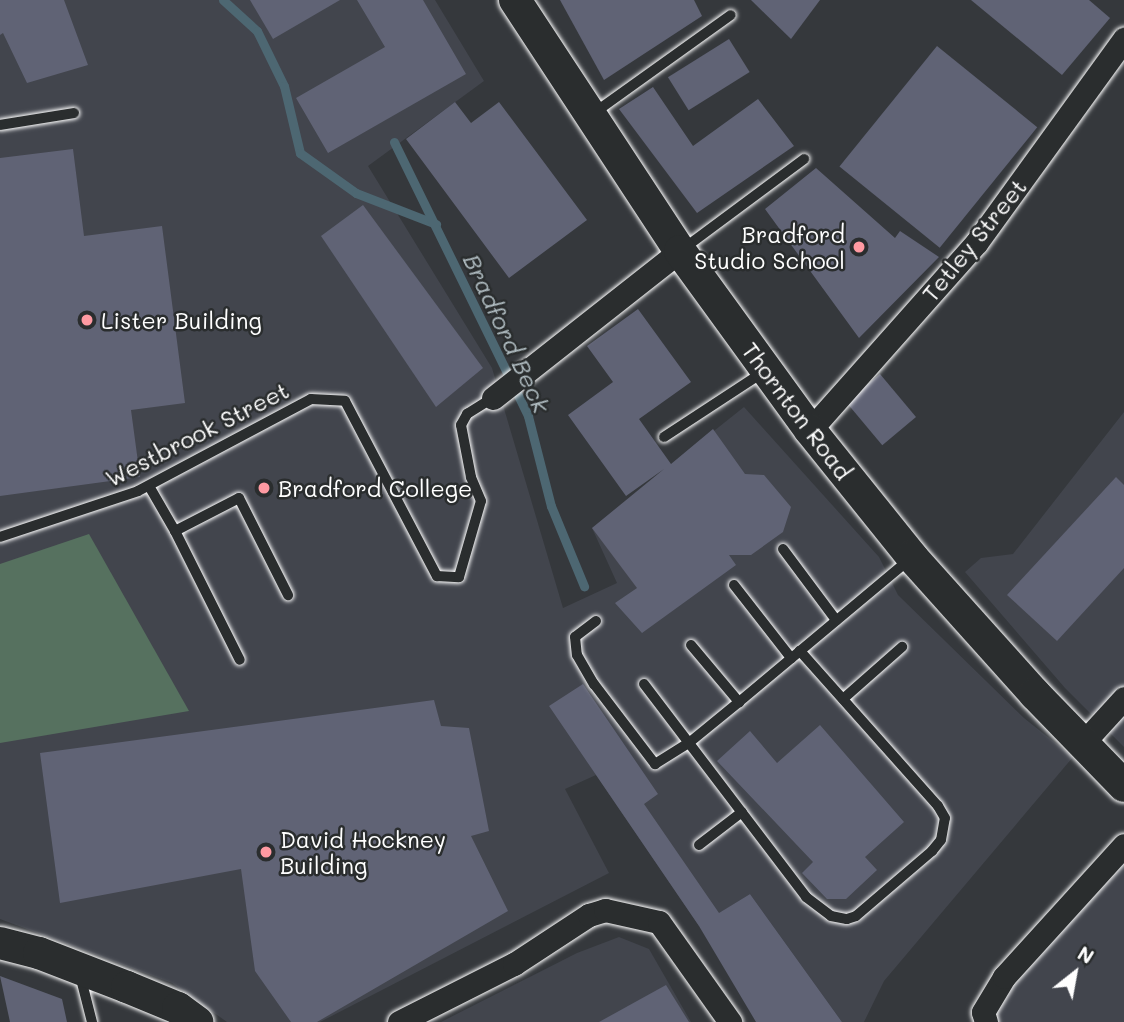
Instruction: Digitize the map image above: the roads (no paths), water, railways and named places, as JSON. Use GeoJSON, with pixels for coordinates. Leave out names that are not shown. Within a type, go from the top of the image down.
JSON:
{"type":"FeatureCollection","features":[{"type":"Feature","properties":{"kind":"main road","name":"Thornton Road"},"geometry":{"type":"LineString","coordinates":[[515,0],[680,251],[810,430],[912,557],[1082,744],[1124,786]]}},
{"type":"Feature","properties":{"kind":"main road"},"geometry":{"type":"LineString","coordinates":[[0,943],[39,953],[79,969],[178,1009],[197,1022]]}},
{"type":"Feature","properties":{"kind":"street","name":"Tetley Street"},"geometry":{"type":"LineString","coordinates":[[810,430],[977,242],[1124,39]]}},
{"type":"Feature","properties":{"kind":"street"},"geometry":{"type":"LineString","coordinates":[[493,398],[680,251]]}},
{"type":"Feature","properties":{"kind":"street"},"geometry":{"type":"LineString","coordinates":[[1082,744],[1124,698]]}},
{"type":"Feature","properties":{"kind":"street"},"geometry":{"type":"LineString","coordinates":[[986,1022],[983,1012],[1004,977],[1124,845]]}},
{"type":"Feature","properties":{"kind":"street"},"geometry":{"type":"LineString","coordinates":[[399,1022],[514,964],[589,915],[605,910],[659,922],[730,1022]]}},
{"type":"Feature","properties":{"kind":"lane"},"geometry":{"type":"LineString","coordinates":[[591,116],[731,15]]}},
{"type":"Feature","properties":{"kind":"lane"},"geometry":{"type":"LineString","coordinates":[[0,125],[74,113]]}},
{"type":"Feature","properties":{"kind":"lane"},"geometry":{"type":"LineString","coordinates":[[680,251],[804,159]]}},
{"type":"Feature","properties":{"kind":"lane"},"geometry":{"type":"LineString","coordinates":[[664,437],[765,371]]}},
{"type":"Feature","properties":{"kind":"lane","name":"Westbrook Street"},"geometry":{"type":"LineString","coordinates":[[0,537],[66,518],[149,486],[311,399],[345,401],[438,576],[459,577],[481,501],[471,477],[461,425],[467,414],[493,398]]}},
{"type":"Feature","properties":{"kind":"lane"},"geometry":{"type":"LineString","coordinates":[[149,486],[175,531],[240,660]]}},
{"type":"Feature","properties":{"kind":"lane"},"geometry":{"type":"LineString","coordinates":[[175,531],[239,498],[288,595]]}},
{"type":"Feature","properties":{"kind":"lane"},"geometry":{"type":"LineString","coordinates":[[783,549],[836,620]]}},
{"type":"Feature","properties":{"kind":"lane"},"geometry":{"type":"LineString","coordinates":[[596,621],[575,637],[576,655],[655,764],[662,762],[739,702],[912,557]]}},
{"type":"Feature","properties":{"kind":"lane"},"geometry":{"type":"LineString","coordinates":[[644,684],[690,741],[806,897],[831,916],[846,919],[856,916],[932,851],[944,829],[942,812],[843,699],[796,654],[734,585]]}},
{"type":"Feature","properties":{"kind":"lane"},"geometry":{"type":"LineString","coordinates":[[691,645],[739,702]]}},
{"type":"Feature","properties":{"kind":"lane"},"geometry":{"type":"LineString","coordinates":[[843,699],[902,647]]}},
{"type":"Feature","properties":{"kind":"lane"},"geometry":{"type":"LineString","coordinates":[[699,845],[742,812]]}},
{"type":"Feature","properties":{"kind":"lane"},"geometry":{"type":"LineString","coordinates":[[79,969],[92,1022]]}},
{"type":"Feature","properties":{"kind":"waterway"},"geometry":{"type":"LineString","coordinates":[[223,0],[257,31],[284,86],[300,153],[356,193],[436,224]]}},
{"type":"Feature","properties":{"kind":"waterway","name":"Bradford Beck"},"geometry":{"type":"LineString","coordinates":[[394,142],[528,416],[551,506],[584,586]]}},
{"type":"Feature","properties":{"kind":"place","name":"Bradford Studio School"},"geometry":{"type":"Point","coordinates":[859,247]}},
{"type":"Feature","properties":{"kind":"place","name":"Lister Building"},"geometry":{"type":"Point","coordinates":[87,320]}},
{"type":"Feature","properties":{"kind":"place","name":"Bradford College"},"geometry":{"type":"Point","coordinates":[264,488]}},
{"type":"Feature","properties":{"kind":"place","name":"David Hockney Building"},"geometry":{"type":"Point","coordinates":[266,852]}}]}
